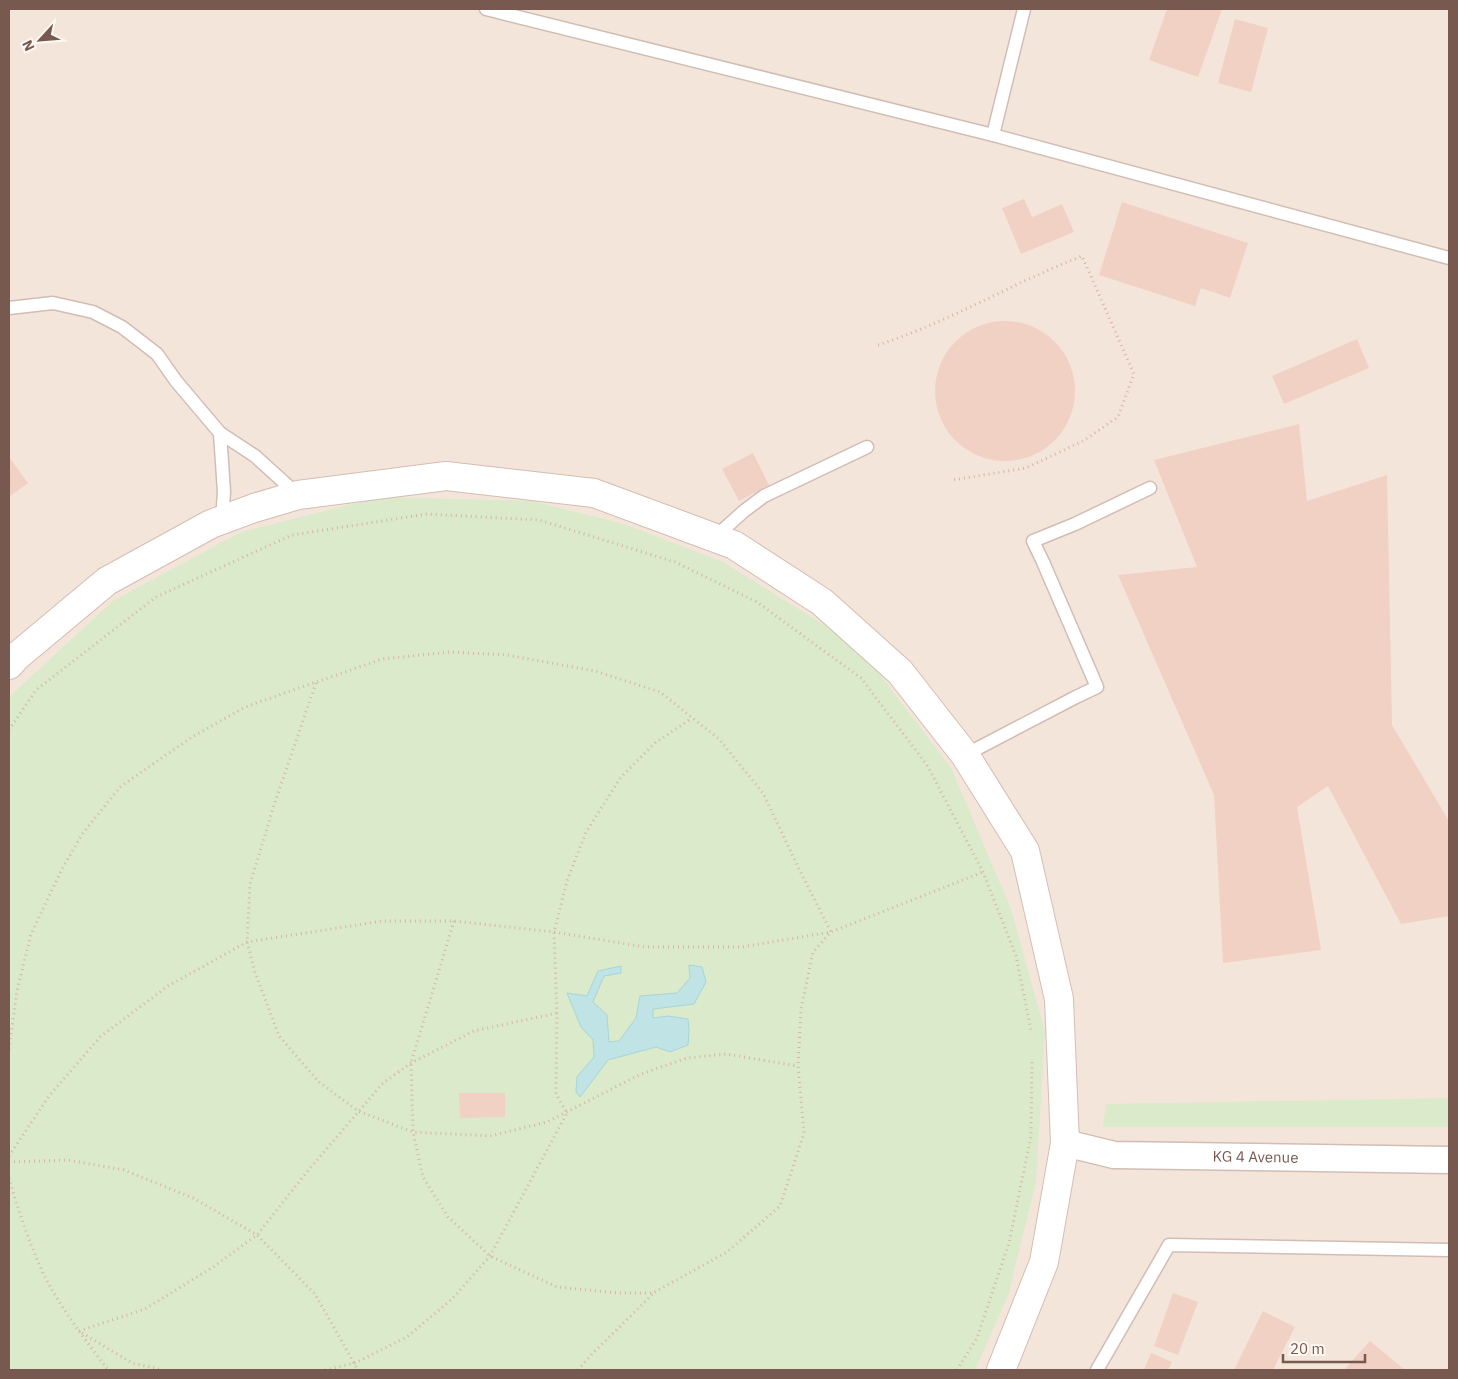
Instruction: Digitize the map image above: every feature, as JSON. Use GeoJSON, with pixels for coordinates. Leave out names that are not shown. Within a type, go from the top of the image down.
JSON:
{"type":"FeatureCollection","features":[{"type":"Feature","properties":{"kind":"main road"},"geometry":{"type":"LineString","coordinates":[[11,662],[107,581],[211,524],[254,508],[298,495],[446,476],[594,493],[734,546],[822,602],[900,672],[965,755],[1025,851],[1059,999],[1065,1144],[1044,1262],[1002,1370]]}},
{"type":"Feature","properties":{"kind":"street","name":"KG 4 Avenue"},"geometry":{"type":"LineString","coordinates":[[1065,1144],[1114,1155],[1449,1160]]}},
{"type":"Feature","properties":{"kind":"lane"},"geometry":{"type":"LineString","coordinates":[[486,9],[993,136],[1449,258]]}},
{"type":"Feature","properties":{"kind":"lane"},"geometry":{"type":"LineString","coordinates":[[993,136],[1024,9]]}},
{"type":"Feature","properties":{"kind":"lane"},"geometry":{"type":"LineString","coordinates":[[9,308],[53,303],[93,312],[122,327],[157,354],[176,381],[220,433],[255,456],[298,495]]}},
{"type":"Feature","properties":{"kind":"lane"},"geometry":{"type":"LineString","coordinates":[[211,524],[223,519],[224,492],[220,433]]}},
{"type":"Feature","properties":{"kind":"lane"},"geometry":{"type":"LineString","coordinates":[[714,538],[764,496],[867,447]]}},
{"type":"Feature","properties":{"kind":"lane"},"geometry":{"type":"LineString","coordinates":[[965,755],[1097,687],[1033,541],[1075,524],[1150,488]]}},
{"type":"Feature","properties":{"kind":"lane"},"geometry":{"type":"LineString","coordinates":[[1097,1370],[1169,1245],[1449,1250]]}},
{"type":"Feature","properties":{"kind":"path"},"geometry":{"type":"LineString","coordinates":[[878,345],[907,335],[1046,270],[1082,256],[1134,374],[1118,417],[1083,441],[1026,468],[953,480]]}},
{"type":"Feature","properties":{"kind":"path"},"geometry":{"type":"LineString","coordinates":[[9,730],[36,690],[156,597],[292,535],[427,514],[538,520],[675,562],[692,570],[757,602],[861,678],[927,765],[983,872],[1016,956],[1032,1035]]}},
{"type":"Feature","properties":{"kind":"path"},"geometry":{"type":"LineString","coordinates":[[9,1049],[16,991],[30,934],[62,869],[83,833],[120,787],[192,737],[244,707],[382,659],[450,652],[506,655],[595,670],[660,692],[719,739],[763,792],[798,869],[831,932]]}},
{"type":"Feature","properties":{"kind":"path"},"geometry":{"type":"LineString","coordinates":[[316,683],[276,799],[250,884],[247,942],[255,972],[279,1036],[319,1082],[358,1111],[412,1132],[490,1136],[547,1122],[641,1074],[687,1058],[726,1054],[798,1066]]}},
{"type":"Feature","properties":{"kind":"path"},"geometry":{"type":"LineString","coordinates":[[567,1113],[556,1094],[557,1013],[554,932],[567,882],[586,832],[621,777],[655,743],[692,718]]}},
{"type":"Feature","properties":{"kind":"path"},"geometry":{"type":"LineString","coordinates":[[9,1156],[49,1096],[100,1037],[168,986],[247,942],[383,921],[454,921],[554,932],[645,947],[742,947],[831,932],[983,872]]}},
{"type":"Feature","properties":{"kind":"path"},"geometry":{"type":"LineString","coordinates":[[454,921],[411,1063],[412,1132],[423,1177],[448,1217],[490,1256],[557,1287],[618,1293],[654,1294]]}},
{"type":"Feature","properties":{"kind":"path"},"geometry":{"type":"LineString","coordinates":[[578,1370],[654,1294],[727,1252],[780,1206],[804,1133],[798,1066],[801,1009],[813,952],[831,932]]}},
{"type":"Feature","properties":{"kind":"path"},"geometry":{"type":"LineString","coordinates":[[79,1331],[145,1309],[213,1267],[257,1235],[383,1083],[411,1063],[474,1031],[557,1013]]}},
{"type":"Feature","properties":{"kind":"path"},"geometry":{"type":"LineString","coordinates":[[957,1370],[977,1338],[1009,1243],[1031,1136],[1032,1053]]}},
{"type":"Feature","properties":{"kind":"path"},"geometry":{"type":"LineString","coordinates":[[325,1370],[355,1363],[407,1338],[452,1299],[490,1256],[567,1113]]}},
{"type":"Feature","properties":{"kind":"path"},"geometry":{"type":"LineString","coordinates":[[9,1162],[68,1160],[124,1170],[194,1198],[257,1235],[315,1294],[358,1370]]}},
{"type":"Feature","properties":{"kind":"path"},"geometry":{"type":"LineString","coordinates":[[9,1178],[15,1201],[44,1275],[79,1331],[108,1370]]}},
{"type":"Feature","properties":{"kind":"path"},"geometry":{"type":"LineString","coordinates":[[79,1331],[132,1363],[163,1370]]}},
{"type":"Feature","properties":{"kind":"shaded area"},"geometry":{"type":"Polygon","coordinates":[[[9,9],[1449,9],[1449,1370],[9,1370],[9,9]]]}},
{"type":"Feature","properties":{"kind":"green space"},"geometry":{"type":"Polygon","coordinates":[[[380,497],[532,501],[624,524],[723,562],[858,646],[951,768],[1011,909],[1045,1032],[1036,1182],[1008,1296],[975,1370],[9,1370],[9,697],[113,601],[241,532],[380,497]]]}},
{"type":"Feature","properties":{"kind":"green space"},"geometry":{"type":"Polygon","coordinates":[[[1449,1098],[1449,1127],[1103,1127],[1106,1104],[1449,1098]]]}},
{"type":"Feature","properties":{"kind":"water"},"geometry":{"type":"Polygon","coordinates":[[[689,965],[702,967],[706,982],[694,1004],[653,1009],[653,1018],[668,1016],[688,1019],[688,1045],[670,1052],[656,1047],[608,1060],[580,1097],[576,1092],[577,1077],[594,1057],[593,1040],[581,1027],[567,993],[587,996],[598,971],[621,966],[621,973],[604,976],[593,1002],[607,1015],[609,1042],[619,1041],[636,1018],[640,996],[677,993],[690,978],[689,965]]]}},
{"type":"Feature","properties":{"kind":"building"},"geometry":{"type":"Polygon","coordinates":[[[1167,9],[1222,9],[1198,77],[1149,60],[1167,9]]]}},
{"type":"Feature","properties":{"kind":"building"},"geometry":{"type":"Polygon","coordinates":[[[1235,19],[1268,28],[1251,92],[1218,83],[1235,19]]]}},
{"type":"Feature","properties":{"kind":"building"},"geometry":{"type":"Polygon","coordinates":[[[1024,199],[1032,217],[1062,204],[1074,232],[1021,254],[1002,208],[1024,199]]]}},
{"type":"Feature","properties":{"kind":"building"},"geometry":{"type":"Polygon","coordinates":[[[1122,202],[1248,243],[1230,298],[1201,288],[1195,306],[1099,275],[1122,202]]]}},
{"type":"Feature","properties":{"kind":"building"},"geometry":{"type":"Polygon","coordinates":[[[1005,321],[1019,322],[1032,326],[1055,341],[1070,364],[1074,377],[1074,405],[1070,418],[1055,441],[1032,456],[1019,460],[1005,461],[991,460],[978,456],[955,441],[940,418],[936,405],[935,391],[936,377],[940,364],[955,341],[978,326],[991,322],[1005,321]]]}},
{"type":"Feature","properties":{"kind":"building"},"geometry":{"type":"Polygon","coordinates":[[[1357,339],[1369,368],[1284,404],[1272,376],[1357,339]]]}},
{"type":"Feature","properties":{"kind":"building"},"geometry":{"type":"Polygon","coordinates":[[[1299,424],[1307,501],[1387,475],[1392,725],[1449,821],[1449,916],[1401,924],[1328,786],[1297,807],[1321,950],[1223,963],[1214,795],[1118,575],[1197,567],[1154,460],[1299,424]]]}},
{"type":"Feature","properties":{"kind":"building"},"geometry":{"type":"Polygon","coordinates":[[[753,453],[769,485],[739,501],[722,469],[753,453]]]}},
{"type":"Feature","properties":{"kind":"building"},"geometry":{"type":"Polygon","coordinates":[[[9,457],[28,483],[9,497],[9,457]]]}},
{"type":"Feature","properties":{"kind":"building"},"geometry":{"type":"Polygon","coordinates":[[[459,1093],[505,1093],[505,1117],[460,1118],[459,1093]]]}},
{"type":"Feature","properties":{"kind":"building"},"geometry":{"type":"Polygon","coordinates":[[[1173,1293],[1198,1302],[1178,1355],[1154,1346],[1173,1293]]]}},
{"type":"Feature","properties":{"kind":"building"},"geometry":{"type":"Polygon","coordinates":[[[1263,1311],[1295,1327],[1273,1370],[1234,1370],[1263,1311]]]}},
{"type":"Feature","properties":{"kind":"building"},"geometry":{"type":"Polygon","coordinates":[[[1370,1341],[1399,1365],[1405,1370],[1344,1370],[1370,1341]]]}},
{"type":"Feature","properties":{"kind":"building"},"geometry":{"type":"Polygon","coordinates":[[[1151,1353],[1172,1362],[1168,1370],[1144,1370],[1151,1353]]]}}]}
